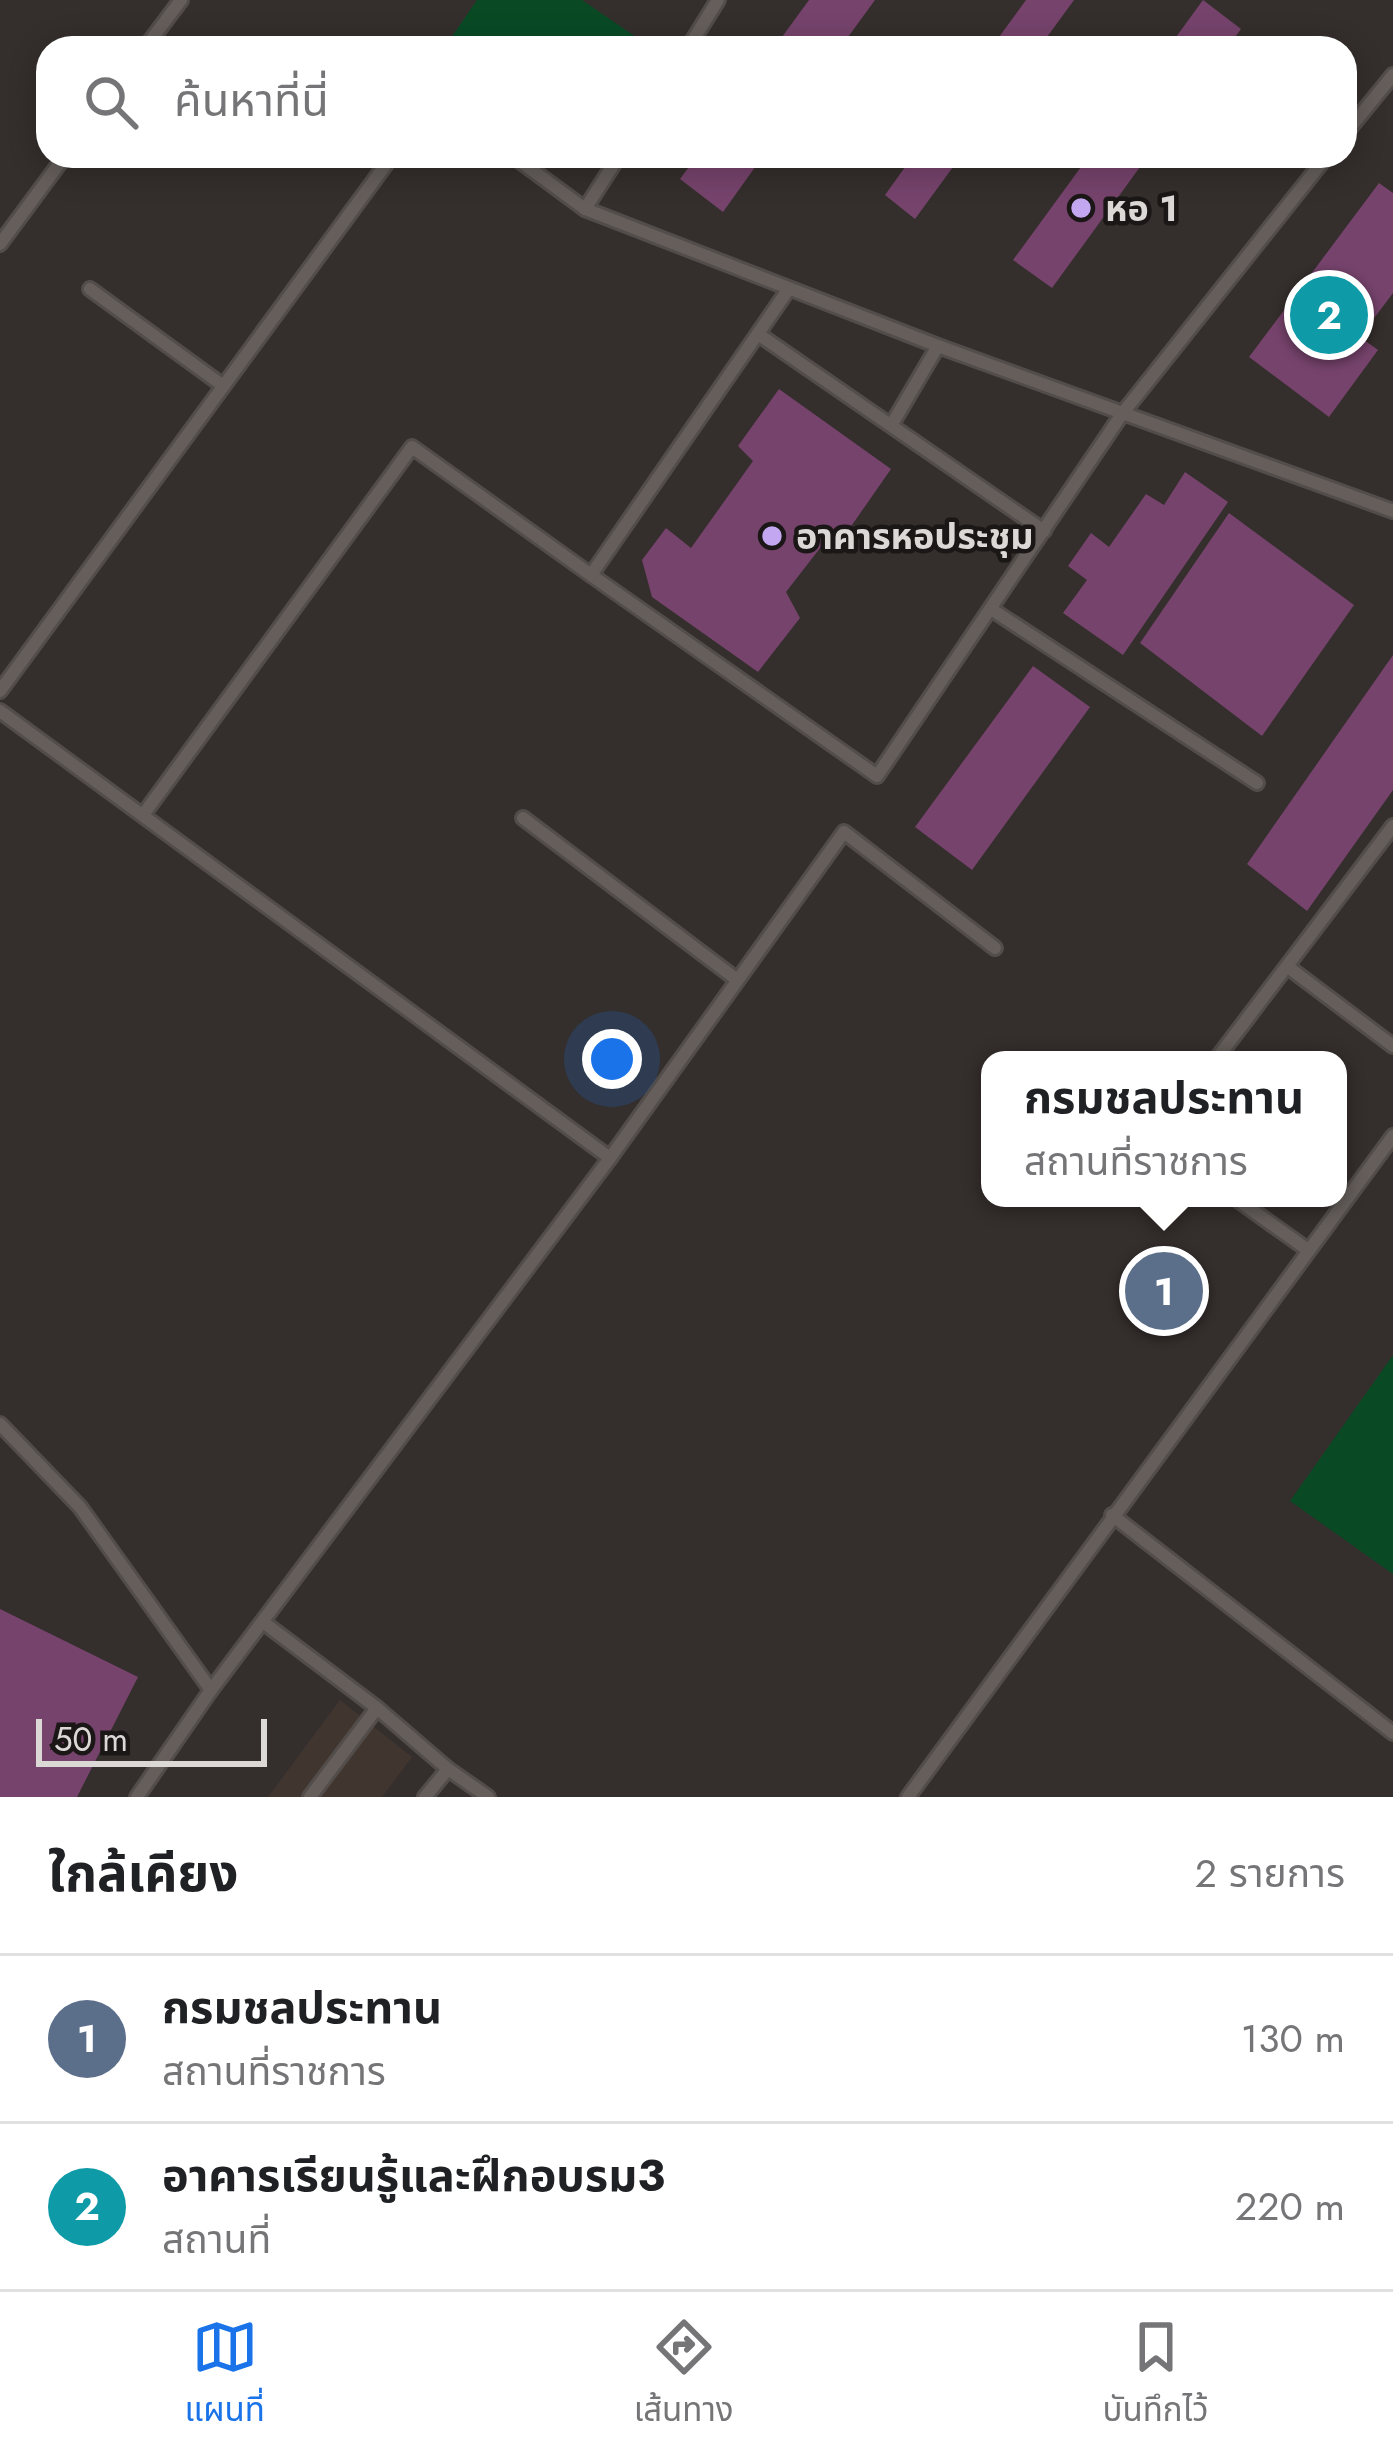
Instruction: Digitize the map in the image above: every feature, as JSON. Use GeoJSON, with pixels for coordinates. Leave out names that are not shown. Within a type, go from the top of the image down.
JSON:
{"type":"FeatureCollection","features":[{"type":"Feature","properties":{"kind":"lane"},"geometry":{"type":"LineString","coordinates":[[154,36],[181,0]]}},
{"type":"Feature","properties":{"kind":"lane"},"geometry":{"type":"LineString","coordinates":[[696,36],[718,0]]}},
{"type":"Feature","properties":{"kind":"lane"},"geometry":{"type":"LineString","coordinates":[[1357,119],[1393,75]]}},
{"type":"Feature","properties":{"kind":"lane"},"geometry":{"type":"LineString","coordinates":[[0,244],[56,168]]}},
{"type":"Feature","properties":{"kind":"lane"},"geometry":{"type":"LineString","coordinates":[[0,691],[383,168]]}},
{"type":"Feature","properties":{"kind":"lane"},"geometry":{"type":"LineString","coordinates":[[529,168],[584,209],[788,290],[1393,511]]}},
{"type":"Feature","properties":{"kind":"lane"},"geometry":{"type":"LineString","coordinates":[[584,209],[611,168]]}},
{"type":"Feature","properties":{"kind":"lane"},"geometry":{"type":"LineString","coordinates":[[143,815],[412,447],[877,776],[1121,414],[1318,168]]}},
{"type":"Feature","properties":{"kind":"lane"},"geometry":{"type":"LineString","coordinates":[[90,289],[222,385]]}},
{"type":"Feature","properties":{"kind":"lane"},"geometry":{"type":"LineString","coordinates":[[591,575],[788,290]]}},
{"type":"Feature","properties":{"kind":"lane"},"geometry":{"type":"LineString","coordinates":[[758,334],[1044,531]]}},
{"type":"Feature","properties":{"kind":"lane"},"geometry":{"type":"LineString","coordinates":[[892,424],[938,346]]}},
{"type":"Feature","properties":{"kind":"lane"},"geometry":{"type":"LineString","coordinates":[[991,608],[1257,783]]}},
{"type":"Feature","properties":{"kind":"lane"},"geometry":{"type":"LineString","coordinates":[[0,711],[610,1158]]}},
{"type":"Feature","properties":{"kind":"lane"},"geometry":{"type":"LineString","coordinates":[[523,818],[736,979]]}},
{"type":"Feature","properties":{"kind":"lane"},"geometry":{"type":"LineString","coordinates":[[1223,1051],[1393,826]]}},
{"type":"Feature","properties":{"kind":"lane"},"geometry":{"type":"LineString","coordinates":[[137,1797],[610,1158],[844,832],[995,948]]}},
{"type":"Feature","properties":{"kind":"lane"},"geometry":{"type":"LineString","coordinates":[[1288,967],[1393,1046]]}},
{"type":"Feature","properties":{"kind":"lane"},"geometry":{"type":"LineString","coordinates":[[1347,1198],[1393,1136]]}},
{"type":"Feature","properties":{"kind":"lane"},"geometry":{"type":"LineString","coordinates":[[1248,1207],[1308,1250]]}},
{"type":"Feature","properties":{"kind":"lane"},"geometry":{"type":"LineString","coordinates":[[908,1797],[1340,1207]]}},
{"type":"Feature","properties":{"kind":"lane"},"geometry":{"type":"LineString","coordinates":[[0,1424],[80,1507],[212,1690]]}},
{"type":"Feature","properties":{"kind":"lane"},"geometry":{"type":"LineString","coordinates":[[1112,1515],[1393,1733]]}},
{"type":"Feature","properties":{"kind":"lane"},"geometry":{"type":"LineString","coordinates":[[263,1622],[488,1797]]}},
{"type":"Feature","properties":{"kind":"lane"},"geometry":{"type":"LineString","coordinates":[[310,1797],[377,1708]]}},
{"type":"Feature","properties":{"kind":"lane"},"geometry":{"type":"LineString","coordinates":[[425,1797],[448,1769]]}},
{"type":"Feature","properties":{"kind":"shaded area"},"geometry":{"type":"Polygon","coordinates":[[[340,1700],[412,1757],[382,1797],[268,1797],[340,1700]]]}},
{"type":"Feature","properties":{"kind":"green space"},"geometry":{"type":"Polygon","coordinates":[[[477,0],[582,0],[634,36],[452,36],[477,0]]]}},
{"type":"Feature","properties":{"kind":"green space"},"geometry":{"type":"Polygon","coordinates":[[[1393,1355],[1393,1574],[1290,1501],[1393,1355]]]}},
{"type":"Feature","properties":{"kind":"building"},"geometry":{"type":"Polygon","coordinates":[[[809,0],[875,0],[849,36],[783,36],[809,0]]]}},
{"type":"Feature","properties":{"kind":"building"},"geometry":{"type":"Polygon","coordinates":[[[1026,0],[1074,0],[1048,36],[1000,36],[1026,0]]]}},
{"type":"Feature","properties":{"kind":"building"},"geometry":{"type":"Polygon","coordinates":[[[1203,0],[1241,29],[1236,36],[1177,36],[1203,0]]]}},
{"type":"Feature","properties":{"kind":"building"},"geometry":{"type":"Polygon","coordinates":[[[688,168],[754,168],[723,212],[680,179],[688,168]]]}},
{"type":"Feature","properties":{"kind":"building"},"geometry":{"type":"Polygon","coordinates":[[[904,168],[952,168],[915,219],[885,195],[904,168]]]}},
{"type":"Feature","properties":{"kind":"building","name":"หอ 1"},"geometry":{"type":"Polygon","coordinates":[[[1080,168],[1139,168],[1052,288],[1013,260],[1080,168]]]}},
{"type":"Feature","properties":{"kind":"building"},"geometry":{"type":"Polygon","coordinates":[[[1379,183],[1393,193],[1393,293],[1360,337],[1378,350],[1329,417],[1249,357],[1379,183]]]}},
{"type":"Feature","properties":{"kind":"building","name":"อาคารหอประชุม"},"geometry":{"type":"Polygon","coordinates":[[[779,389],[891,469],[836,548],[824,543],[786,592],[800,618],[758,672],[652,597],[642,560],[666,528],[691,548],[753,461],[738,446],[779,389]]]}},
{"type":"Feature","properties":{"kind":"building"},"geometry":{"type":"Polygon","coordinates":[[[1185,472],[1228,502],[1123,655],[1063,613],[1087,580],[1068,566],[1091,533],[1109,547],[1146,494],[1164,505],[1185,472]]]}},
{"type":"Feature","properties":{"kind":"building"},"geometry":{"type":"Polygon","coordinates":[[[1229,513],[1354,605],[1262,736],[1140,643],[1229,513]]]}},
{"type":"Feature","properties":{"kind":"building"},"geometry":{"type":"Polygon","coordinates":[[[1393,655],[1393,790],[1307,911],[1247,864],[1393,655]]]}},
{"type":"Feature","properties":{"kind":"building"},"geometry":{"type":"Polygon","coordinates":[[[1033,666],[1090,707],[972,870],[915,827],[1033,666]]]}},
{"type":"Feature","properties":{"kind":"building"},"geometry":{"type":"Polygon","coordinates":[[[0,1609],[138,1677],[77,1797],[0,1797],[0,1609]]]}},
{"type":"Feature","properties":{"kind":"place","name":"หอ 1"},"geometry":{"type":"Point","coordinates":[1081,208]}},
{"type":"Feature","properties":{"kind":"place","name":"อาคารเรียนรู้และฝึกอบรม3"},"geometry":{"type":"Point","coordinates":[1329,315]}},
{"type":"Feature","properties":{"kind":"place","name":"อาคารหอประชุม"},"geometry":{"type":"Point","coordinates":[772,536]}},
{"type":"Feature","properties":{"kind":"place","name":"กรมชลประทาน"},"geometry":{"type":"Point","coordinates":[1164,1291]}}]}
